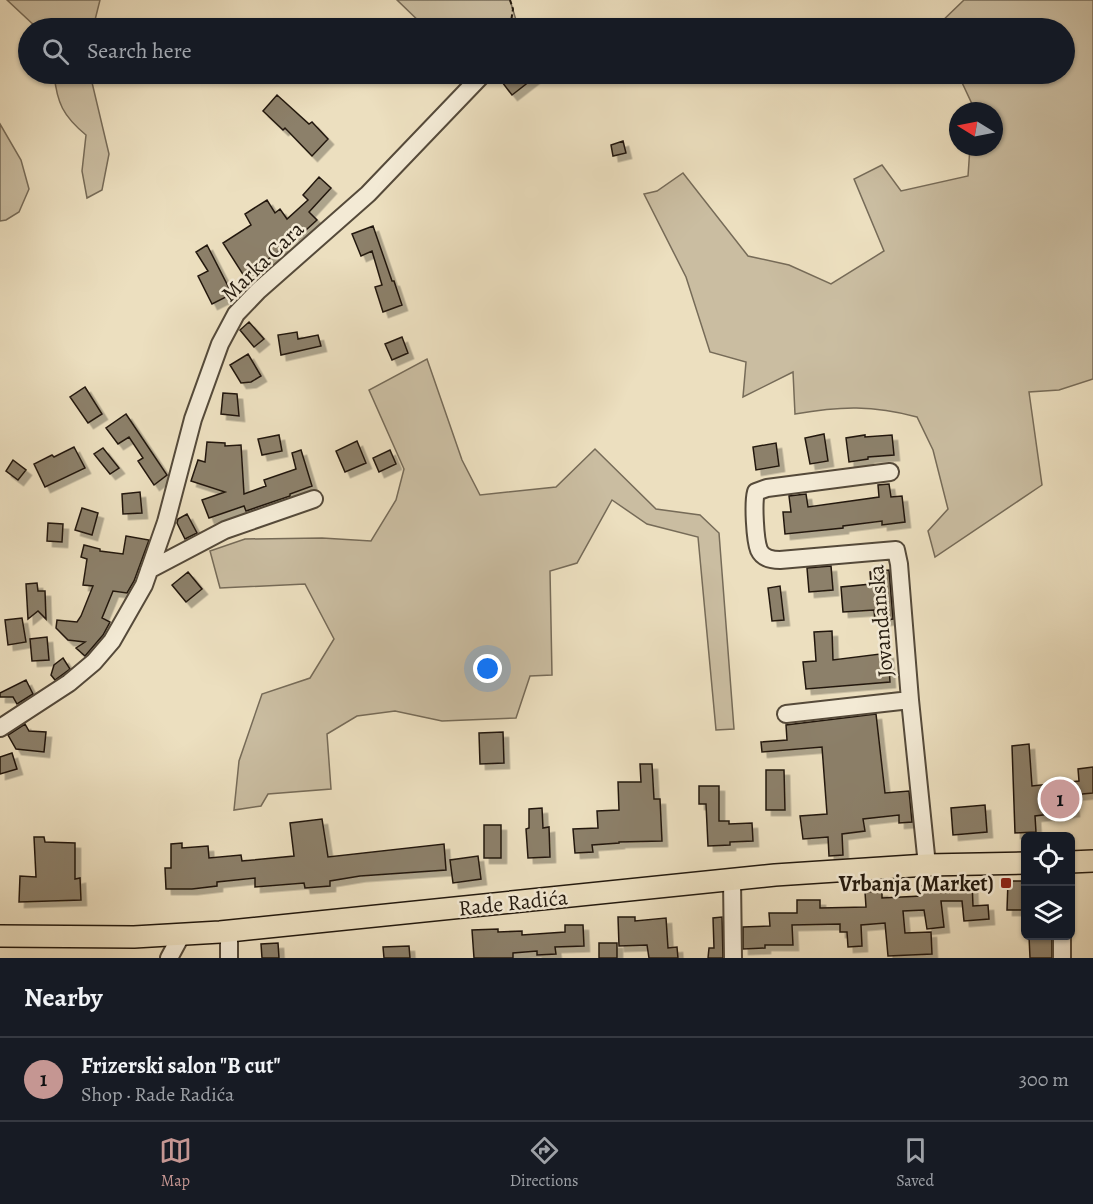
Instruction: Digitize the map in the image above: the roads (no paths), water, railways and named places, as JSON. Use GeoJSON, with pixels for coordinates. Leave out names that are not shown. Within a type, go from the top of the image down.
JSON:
{"type":"FeatureCollection","features":[{"type":"Feature","properties":{"kind":"main road"},"geometry":{"type":"LineString","coordinates":[[1075,862],[1093,861]]}},
{"type":"Feature","properties":{"kind":"main road","name":"Rade Radića"},"geometry":{"type":"LineString","coordinates":[[0,936],[134,937],[229,931],[732,880],[927,865],[1021,863]]}},
{"type":"Feature","properties":{"kind":"street","name":"Marka Cara"},"geometry":{"type":"LineString","coordinates":[[0,728],[69,683],[94,662],[112,641],[144,585],[165,522],[200,399],[220,344],[236,314],[274,277],[368,194],[473,84]]}},
{"type":"Feature","properties":{"kind":"street","name":"Jovandanska"},"geometry":{"type":"LineString","coordinates":[[890,472],[767,488],[756,492],[753,503],[759,551],[768,559],[780,560],[896,550],[927,865]]}},
{"type":"Feature","properties":{"kind":"street"},"geometry":{"type":"LineString","coordinates":[[149,570],[225,530],[314,499]]}},
{"type":"Feature","properties":{"kind":"street","name":"Jovandanska"},"geometry":{"type":"LineString","coordinates":[[786,714],[910,700]]}},
{"type":"Feature","properties":{"kind":"street"},"geometry":{"type":"LineString","coordinates":[[732,880],[733,958]]}},
{"type":"Feature","properties":{"kind":"street"},"geometry":{"type":"LineString","coordinates":[[229,931],[229,958]]}},
{"type":"Feature","properties":{"kind":"street"},"geometry":{"type":"LineString","coordinates":[[169,958],[182,934]]}},
{"type":"Feature","properties":{"kind":"street"},"geometry":{"type":"LineString","coordinates":[[1062,940],[1062,958]]}},
{"type":"Feature","properties":{"kind":"place","name":"Frizerski salon \"B cut\""},"geometry":{"type":"Point","coordinates":[1060,799]}},
{"type":"Feature","properties":{"kind":"place","name":"Vrbanja (Market)"},"geometry":{"type":"Point","coordinates":[1006,883]}}]}
